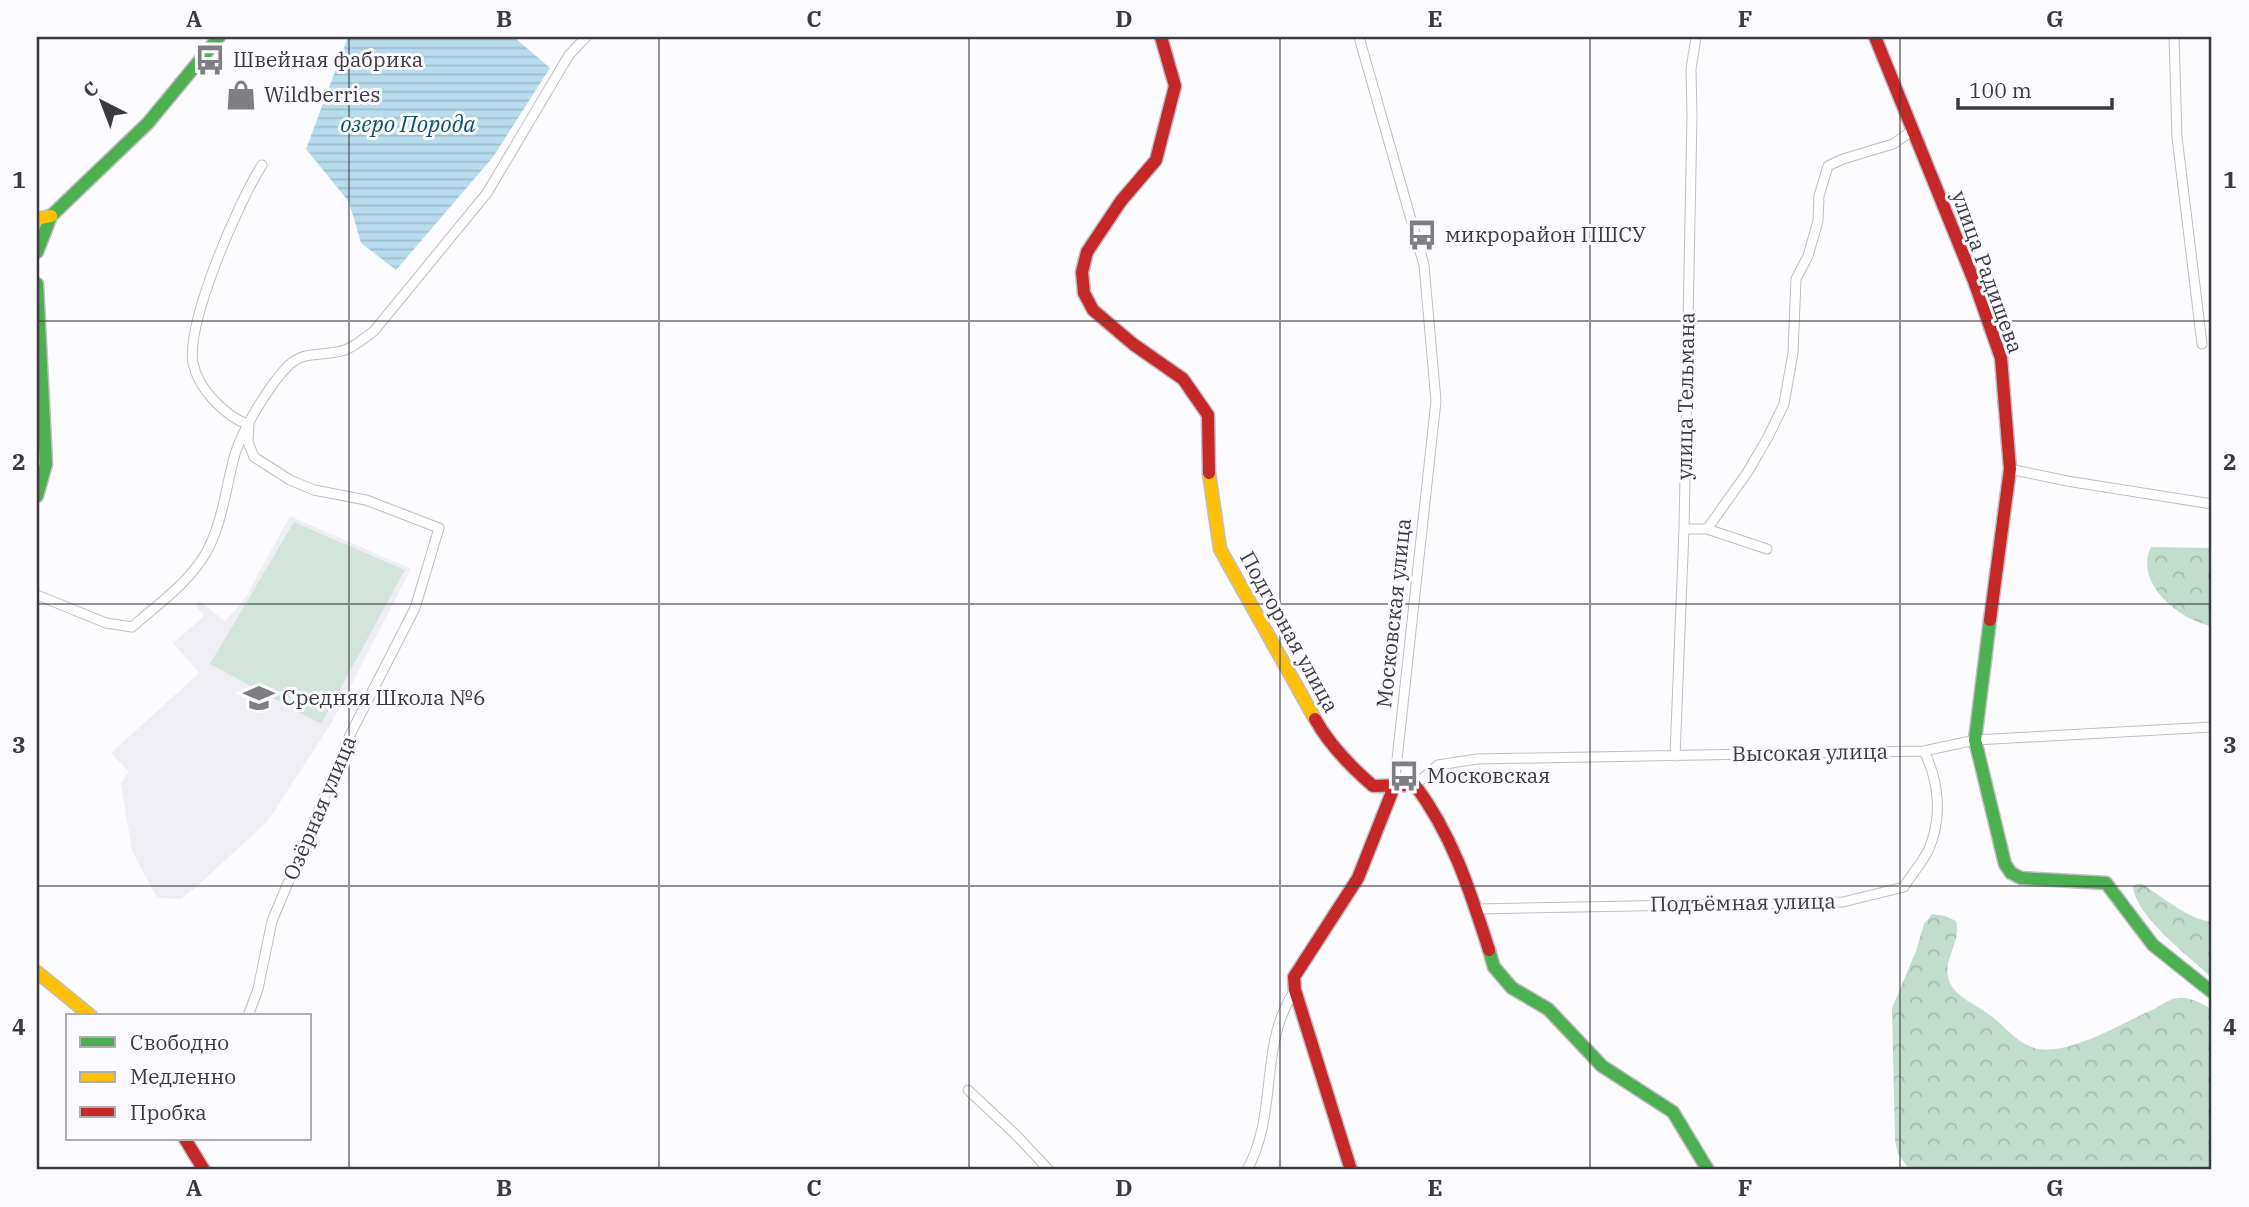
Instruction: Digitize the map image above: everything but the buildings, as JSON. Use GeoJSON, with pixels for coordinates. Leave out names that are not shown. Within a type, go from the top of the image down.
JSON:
{"type":"FeatureCollection","features":[{"type":"Feature","properties":{"kind":"street"},"geometry":{"type":"LineString","coordinates":[[37,252],[51,216],[148,123],[219,37]]}},
{"type":"Feature","properties":{"kind":"street"},"geometry":{"type":"LineString","coordinates":[[37,595],[106,622],[132,627],[197,566],[208,550],[228,493],[236,452],[270,386],[296,358],[338,352],[357,344],[374,331],[487,193],[569,55],[586,37]]}},
{"type":"Feature","properties":{"kind":"street","name":"Подгорная улица"},"geometry":{"type":"LineString","coordinates":[[1161,37],[1175,86],[1156,160],[1121,201],[1087,252],[1082,272],[1084,293],[1093,310],[1133,344],[1183,379],[1197,396],[1208,415],[1208,468],[1220,549],[1323,733],[1350,767],[1373,786],[1394,787]]}},
{"type":"Feature","properties":{"kind":"street","name":"Московская улица"},"geometry":{"type":"LineString","coordinates":[[1295,990],[1294,977],[1358,878],[1394,787],[1436,401],[1424,265],[1359,37]]}},
{"type":"Feature","properties":{"kind":"street","name":"улица Тельмана"},"geometry":{"type":"LineString","coordinates":[[1675,756],[1684,529],[1691,69],[1696,37]]}},
{"type":"Feature","properties":{"kind":"street","name":"улица Радищева"},"geometry":{"type":"LineString","coordinates":[[1875,37],[1974,281],[2001,358],[2010,469],[1975,740]]}},
{"type":"Feature","properties":{"kind":"street"},"geometry":{"type":"LineString","coordinates":[[2174,37],[2177,138],[2202,344]]}},
{"type":"Feature","properties":{"kind":"street"},"geometry":{"type":"LineString","coordinates":[[1707,529],[1747,473],[1784,404],[1793,353],[1796,279],[1808,256],[1818,221],[1819,196],[1828,166],[1893,144],[1912,131]]}},
{"type":"Feature","properties":{"kind":"street"},"geometry":{"type":"LineString","coordinates":[[249,425],[237,421],[225,411],[204,387],[193,363],[193,334],[201,304],[247,190],[262,165]]}},
{"type":"Feature","properties":{"kind":"street"},"geometry":{"type":"LineString","coordinates":[[37,219],[51,216]]}},
{"type":"Feature","properties":{"kind":"street"},"geometry":{"type":"LineString","coordinates":[[37,284],[46,464],[37,496]]}},
{"type":"Feature","properties":{"kind":"street","name":"Озёрная улица"},"geometry":{"type":"LineString","coordinates":[[249,425],[248,442],[254,457],[290,480],[314,490],[366,500],[439,527],[415,608],[351,733],[272,921],[258,989],[249,1014]]}},
{"type":"Feature","properties":{"kind":"street"},"geometry":{"type":"LineString","coordinates":[[2010,469],[2212,504]]}},
{"type":"Feature","properties":{"kind":"street"},"geometry":{"type":"LineString","coordinates":[[1684,529],[1707,529],[1766,549]]}},
{"type":"Feature","properties":{"kind":"street","name":"Высокая улица"},"geometry":{"type":"LineString","coordinates":[[1415,785],[1438,765],[1477,759],[1924,751],[1975,740],[2212,727]]}},
{"type":"Feature","properties":{"kind":"street"},"geometry":{"type":"LineString","coordinates":[[1975,740],[2006,864],[2011,873],[2021,878],[2106,883],[2153,945],[2212,992]]}},
{"type":"Feature","properties":{"kind":"street","name":"Подъёмная улица"},"geometry":{"type":"LineString","coordinates":[[1476,909],[1843,902],[1904,887],[1928,850],[1938,808],[1934,772],[1924,751]]}},
{"type":"Feature","properties":{"kind":"street"},"geometry":{"type":"LineString","coordinates":[[1394,787],[1415,785],[1435,812],[1454,847],[1494,967],[1513,988],[1548,1009],[1602,1066],[1673,1112],[1708,1170]]}},
{"type":"Feature","properties":{"kind":"street"},"geometry":{"type":"LineString","coordinates":[[37,972],[89,1014]]}},
{"type":"Feature","properties":{"kind":"street"},"geometry":{"type":"LineString","coordinates":[[1248,1170],[1266,1119],[1273,1047],[1278,1027],[1287,1001],[1295,990]]}},
{"type":"Feature","properties":{"kind":"street"},"geometry":{"type":"LineString","coordinates":[[1295,990],[1351,1170]]}},
{"type":"Feature","properties":{"kind":"street"},"geometry":{"type":"LineString","coordinates":[[968,1090],[1049,1170]]}},
{"type":"Feature","properties":{"kind":"street"},"geometry":{"type":"LineString","coordinates":[[187,1140],[204,1170]]}},
{"type":"Feature","properties":{"kind":"shaded area","name":"Средняя Школа №6"},"geometry":{"type":"Polygon","coordinates":[[[290,516],[411,569],[332,722],[268,821],[181,899],[157,898],[132,851],[121,783],[129,772],[111,753],[199,673],[173,643],[204,616],[195,605],[199,601],[225,621],[244,600],[290,516]]]}},
{"type":"Feature","properties":{"kind":"shaded area"},"geometry":{"type":"Polygon","coordinates":[[[294,522],[405,570],[321,724],[210,664],[294,522]]]}},
{"type":"Feature","properties":{"kind":"green space"},"geometry":{"type":"Polygon","coordinates":[[[2151,547],[2212,548],[2212,626],[2186,616],[2163,598],[2148,573],[2147,560],[2151,547]]]}},
{"type":"Feature","properties":{"kind":"green space"},"geometry":{"type":"Polygon","coordinates":[[[2142,884],[2185,913],[2212,921],[2212,978],[2154,924],[2137,899],[2133,887],[2142,884]]]}},
{"type":"Feature","properties":{"kind":"green space"},"geometry":{"type":"Polygon","coordinates":[[[1932,914],[1956,921],[1956,937],[1948,967],[1953,988],[2016,1038],[2034,1048],[2047,1050],[2078,1043],[2175,999],[2191,999],[2212,1010],[2212,1170],[1910,1170],[1898,1154],[1895,1140],[1892,1008],[1916,951],[1924,924],[1932,914]]]}},
{"type":"Feature","properties":{"kind":"water","name":"озеро Порода"},"geometry":{"type":"Polygon","coordinates":[[[348,37],[514,37],[550,68],[493,157],[396,270],[361,243],[349,202],[306,149],[348,37]]]}},
{"type":"Feature","properties":{"kind":"traffic: fast"},"geometry":{"type":"LineString","coordinates":[[37,252],[51,216],[148,123],[219,37]]}},
{"type":"Feature","properties":{"kind":"traffic: fast"},"geometry":{"type":"LineString","coordinates":[[37,284],[46,464],[37,496]]}},
{"type":"Feature","properties":{"kind":"traffic: fast"},"geometry":{"type":"LineString","coordinates":[[1990,620],[1975,740],[2005,864],[2011,873],[2021,878],[2106,883],[2153,945],[2212,992]]}},
{"type":"Feature","properties":{"kind":"traffic: fast"},"geometry":{"type":"LineString","coordinates":[[1489,950],[1494,967],[1512,988],[1548,1009],[1602,1066],[1673,1112],[1708,1170]]}},
{"type":"Feature","properties":{"kind":"traffic: slow"},"geometry":{"type":"LineString","coordinates":[[37,219],[51,216]]}},
{"type":"Feature","properties":{"kind":"traffic: slow"},"geometry":{"type":"LineString","coordinates":[[1209,473],[1220,549],[1315,719]]}},
{"type":"Feature","properties":{"kind":"traffic: slow"},"geometry":{"type":"LineString","coordinates":[[37,972],[89,1014]]}},
{"type":"Feature","properties":{"kind":"traffic: jam"},"geometry":{"type":"LineString","coordinates":[[1161,37],[1175,86],[1156,160],[1121,201],[1087,252],[1082,272],[1084,293],[1093,310],[1133,344],[1183,379],[1208,415],[1209,473]]}},
{"type":"Feature","properties":{"kind":"traffic: jam"},"geometry":{"type":"LineString","coordinates":[[1875,37],[1974,281],[2001,358],[2010,469],[1990,620]]}},
{"type":"Feature","properties":{"kind":"traffic: jam"},"geometry":{"type":"LineString","coordinates":[[1315,719],[1341,756],[1373,786],[1415,785],[1450,844],[1489,950]]}},
{"type":"Feature","properties":{"kind":"traffic: jam"},"geometry":{"type":"LineString","coordinates":[[1351,1170],[1295,990],[1294,977],[1358,878],[1394,787]]}},
{"type":"Feature","properties":{"kind":"traffic: jam"},"geometry":{"type":"LineString","coordinates":[[186,1140],[204,1170]]}},
{"type":"Feature","properties":{"kind":"place","name":"Швейная фабрика"},"geometry":{"type":"Point","coordinates":[210,60]}},
{"type":"Feature","properties":{"kind":"place","name":"Wildberries"},"geometry":{"type":"Point","coordinates":[241,95]}},
{"type":"Feature","properties":{"kind":"place","name":"микрорайон ПШСУ"},"geometry":{"type":"Point","coordinates":[1422,235]}},
{"type":"Feature","properties":{"kind":"place","name":"Средняя Школа №6"},"geometry":{"type":"Point","coordinates":[259,698]}},
{"type":"Feature","properties":{"kind":"place","name":"Московская"},"geometry":{"type":"Point","coordinates":[1404,776]}}]}
